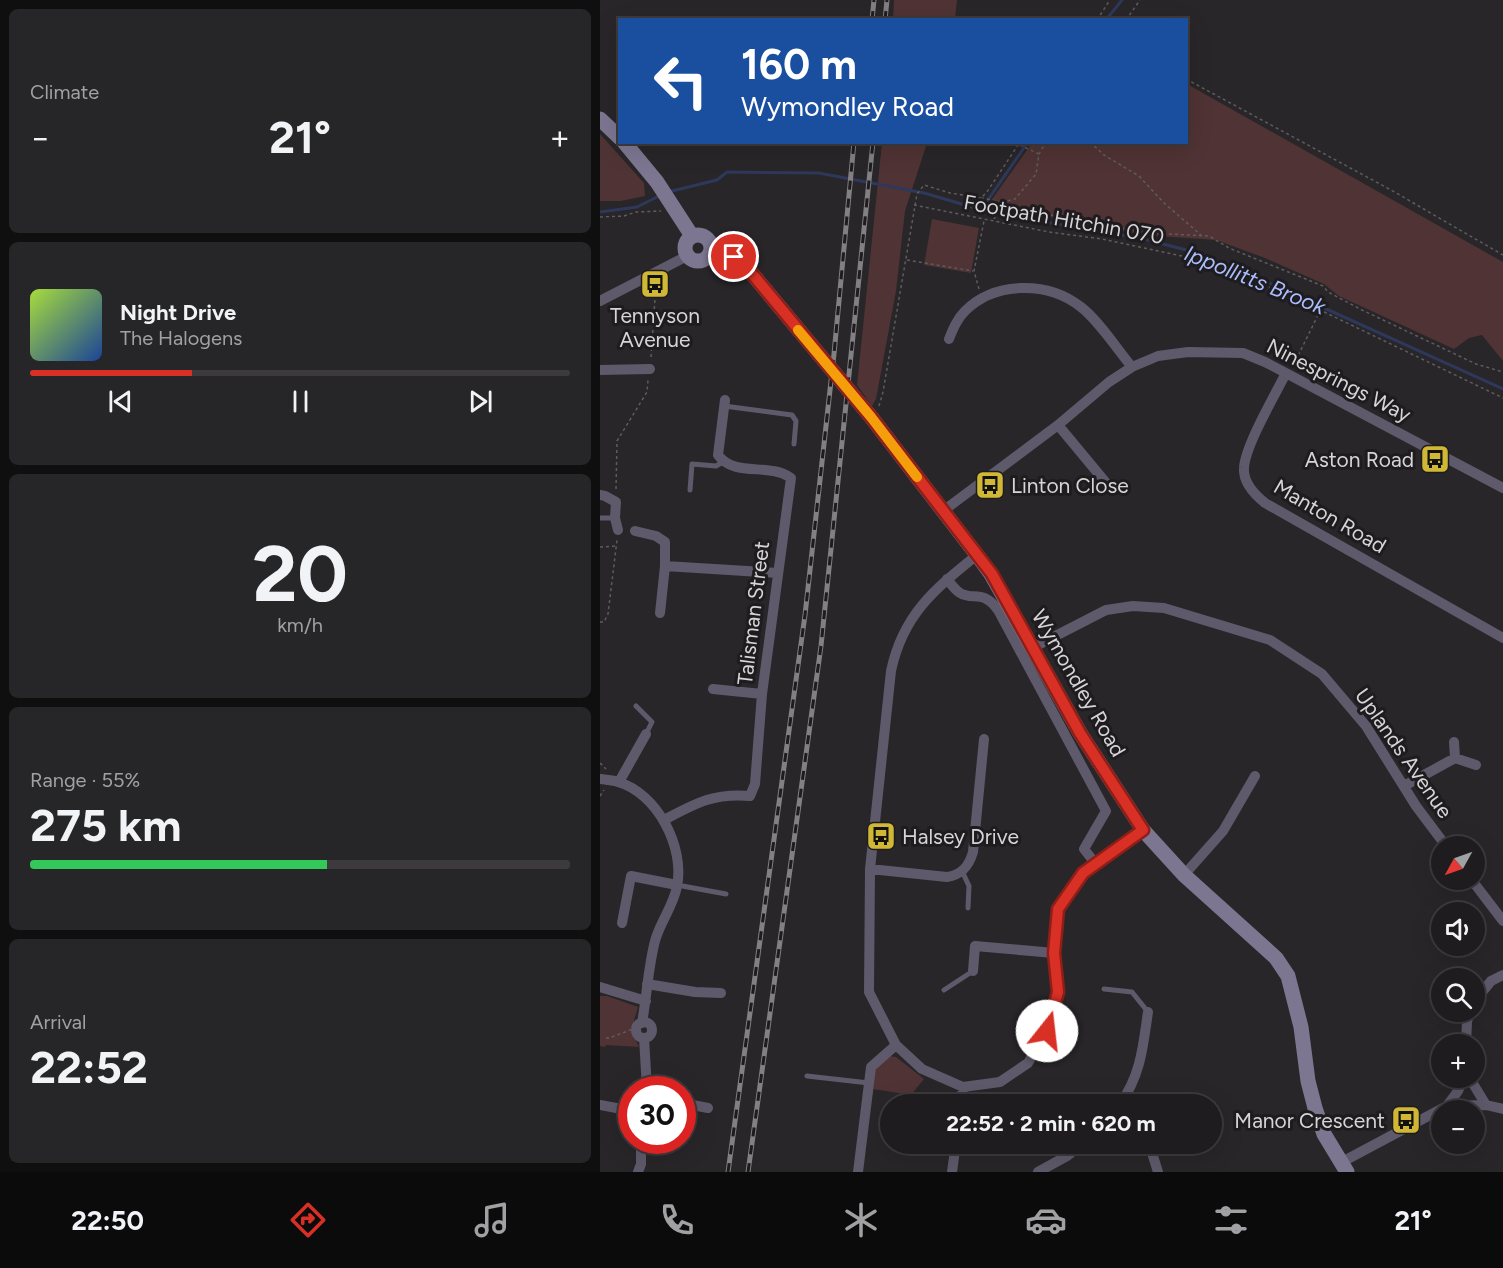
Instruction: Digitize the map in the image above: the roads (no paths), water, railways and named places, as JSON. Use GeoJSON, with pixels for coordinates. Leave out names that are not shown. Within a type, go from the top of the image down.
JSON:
{"type":"FeatureCollection","features":[{"type":"Feature","properties":{"kind":"street"},"geometry":{"type":"LineString","coordinates":[[600,119],[618,136]]}},
{"type":"Feature","properties":{"kind":"street"},"geometry":{"type":"LineString","coordinates":[[626,144],[672,203],[692,236]]}},
{"type":"Feature","properties":{"kind":"street"},"geometry":{"type":"LineString","coordinates":[[701,234],[710,242],[711,250],[707,257],[700,261],[687,256],[684,249],[685,242],[692,236],[701,234]]}},
{"type":"Feature","properties":{"kind":"street","name":"Wymondley Road"},"geometry":{"type":"LineString","coordinates":[[711,250],[719,249],[734,257],[754,276],[871,417],[992,574],[1080,733],[1143,830],[1184,875],[1276,958],[1288,976],[1301,1027],[1308,1081],[1315,1108],[1324,1134],[1345,1167]]}},
{"type":"Feature","properties":{"kind":"street"},"geometry":{"type":"LineString","coordinates":[[600,301],[687,256]]}},
{"type":"Feature","properties":{"kind":"street"},"geometry":{"type":"LineString","coordinates":[[949,339],[955,324],[965,311],[982,298],[1017,288],[1041,289],[1064,297],[1082,308],[1132,367]]}},
{"type":"Feature","properties":{"kind":"street","name":"Ninesprings Way"},"geometry":{"type":"LineString","coordinates":[[943,511],[1058,425],[1108,382],[1132,367],[1158,356],[1188,352],[1243,353],[1503,488]]}},
{"type":"Feature","properties":{"kind":"street"},"geometry":{"type":"LineString","coordinates":[[600,370],[650,369]]}},
{"type":"Feature","properties":{"kind":"street","name":"Manton Road"},"geometry":{"type":"LineString","coordinates":[[1287,374],[1247,453],[1243,470],[1251,489],[1265,503],[1503,638]]}},
{"type":"Feature","properties":{"kind":"street"},"geometry":{"type":"LineString","coordinates":[[723,462],[718,455],[724,403]]}},
{"type":"Feature","properties":{"kind":"street"},"geometry":{"type":"LineString","coordinates":[[1058,425],[1107,484]]}},
{"type":"Feature","properties":{"kind":"street","name":"Talisman Street"},"geometry":{"type":"LineString","coordinates":[[664,820],[701,800],[730,794],[750,796],[755,784],[762,694],[791,478],[782,472],[732,466],[723,462]]}},
{"type":"Feature","properties":{"kind":"street"},"geometry":{"type":"LineString","coordinates":[[600,495],[616,502],[615,518],[618,530]]}},
{"type":"Feature","properties":{"kind":"street"},"geometry":{"type":"LineString","coordinates":[[635,531],[656,536],[665,542],[660,613]]}},
{"type":"Feature","properties":{"kind":"street"},"geometry":{"type":"LineString","coordinates":[[977,555],[932,592],[914,614],[904,629],[891,670],[870,869],[869,992],[896,1045],[922,1069],[963,1087],[1000,1083],[1028,1063],[1047,1031],[1058,992],[1054,953],[1058,909],[1083,873],[1143,830]]}},
{"type":"Feature","properties":{"kind":"street"},"geometry":{"type":"LineString","coordinates":[[665,566],[778,573]]}},
{"type":"Feature","properties":{"kind":"street","name":"Wymondley Road"},"geometry":{"type":"LineString","coordinates":[[947,579],[962,595],[984,598],[998,610],[1106,811],[1084,849],[1095,863]]}},
{"type":"Feature","properties":{"kind":"street","name":"Uplands Avenue"},"geometry":{"type":"LineString","coordinates":[[1034,647],[1106,610],[1133,606],[1164,608],[1270,640],[1322,674],[1366,726],[1416,806],[1438,836]]}},
{"type":"Feature","properties":{"kind":"street"},"geometry":{"type":"LineString","coordinates":[[713,689],[762,694]]}},
{"type":"Feature","properties":{"kind":"street"},"geometry":{"type":"LineString","coordinates":[[619,782],[646,734]]}},
{"type":"Feature","properties":{"kind":"street"},"geometry":{"type":"LineString","coordinates":[[870,869],[947,878],[962,871],[973,852],[984,739]]}},
{"type":"Feature","properties":{"kind":"street"},"geometry":{"type":"LineString","coordinates":[[1454,742],[1455,758]]}},
{"type":"Feature","properties":{"kind":"street"},"geometry":{"type":"LineString","coordinates":[[1404,786],[1455,758],[1476,765]]}},
{"type":"Feature","properties":{"kind":"street"},"geometry":{"type":"LineString","coordinates":[[1184,875],[1223,831],[1255,776]]}},
{"type":"Feature","properties":{"kind":"street"},"geometry":{"type":"LineString","coordinates":[[600,779],[619,782],[650,803],[664,820],[674,840],[677,885],[656,939],[640,1025],[650,1026],[651,1029],[648,1037],[644,1038],[646,1076]]}},
{"type":"Feature","properties":{"kind":"street"},"geometry":{"type":"LineString","coordinates":[[622,923],[631,876],[677,885]]}},
{"type":"Feature","properties":{"kind":"street"},"geometry":{"type":"LineString","coordinates":[[1479,890],[1503,921]]}},
{"type":"Feature","properties":{"kind":"street"},"geometry":{"type":"LineString","coordinates":[[973,971],[975,946],[1054,953]]}},
{"type":"Feature","properties":{"kind":"street"},"geometry":{"type":"LineString","coordinates":[[1485,988],[1491,981],[1503,975]]}},
{"type":"Feature","properties":{"kind":"street"},"geometry":{"type":"LineString","coordinates":[[647,984],[695,992],[721,993]]}},
{"type":"Feature","properties":{"kind":"street"},"geometry":{"type":"LineString","coordinates":[[600,987],[646,1001]]}},
{"type":"Feature","properties":{"kind":"street"},"geometry":{"type":"LineString","coordinates":[[1126,1094],[1141,1060],[1148,1012]]}},
{"type":"Feature","properties":{"kind":"street"},"geometry":{"type":"LineString","coordinates":[[858,1172],[871,1067],[896,1045]]}},
{"type":"Feature","properties":{"kind":"street"},"geometry":{"type":"LineString","coordinates":[[962,1094],[963,1087]]}},
{"type":"Feature","properties":{"kind":"street"},"geometry":{"type":"LineString","coordinates":[[1476,1088],[1486,1105],[1503,1109]]}},
{"type":"Feature","properties":{"kind":"street"},"geometry":{"type":"LineString","coordinates":[[600,1105],[618,1108]]}},
{"type":"Feature","properties":{"kind":"street"},"geometry":{"type":"LineString","coordinates":[[696,1106],[708,1108]]}},
{"type":"Feature","properties":{"kind":"street"},"geometry":{"type":"LineString","coordinates":[[1345,1167],[1431,1116]]}},
{"type":"Feature","properties":{"kind":"street"},"geometry":{"type":"LineString","coordinates":[[639,1172],[641,1154]]}},
{"type":"Feature","properties":{"kind":"street"},"geometry":{"type":"LineString","coordinates":[[952,1172],[954,1154]]}},
{"type":"Feature","properties":{"kind":"street"},"geometry":{"type":"LineString","coordinates":[[1044,1171],[1069,1154]]}},
{"type":"Feature","properties":{"kind":"street"},"geometry":{"type":"LineString","coordinates":[[1152,1154],[1158,1172]]}},
{"type":"Feature","properties":{"kind":"lane"},"geometry":{"type":"LineString","coordinates":[[724,403],[792,415],[796,421],[794,444]]}},
{"type":"Feature","properties":{"kind":"lane"},"geometry":{"type":"LineString","coordinates":[[690,490],[692,464],[716,466],[723,462]]}},
{"type":"Feature","properties":{"kind":"lane"},"geometry":{"type":"LineString","coordinates":[[600,518],[615,518]]}},
{"type":"Feature","properties":{"kind":"lane"},"geometry":{"type":"LineString","coordinates":[[636,706],[652,722],[646,734]]}},
{"type":"Feature","properties":{"kind":"lane"},"geometry":{"type":"LineString","coordinates":[[962,871],[969,886],[968,908]]}},
{"type":"Feature","properties":{"kind":"lane"},"geometry":{"type":"LineString","coordinates":[[677,885],[726,894]]}},
{"type":"Feature","properties":{"kind":"lane"},"geometry":{"type":"LineString","coordinates":[[944,990],[973,971]]}},
{"type":"Feature","properties":{"kind":"lane"},"geometry":{"type":"LineString","coordinates":[[1104,989],[1132,992],[1148,1012]]}},
{"type":"Feature","properties":{"kind":"lane"},"geometry":{"type":"LineString","coordinates":[[807,1076],[869,1083]]}},
{"type":"Feature","properties":{"kind":"waterway"},"geometry":{"type":"LineString","coordinates":[[1108,18],[1122,0]]}},
{"type":"Feature","properties":{"kind":"waterway"},"geometry":{"type":"LineString","coordinates":[[981,210],[1027,144]]}},
{"type":"Feature","properties":{"kind":"waterway","name":"Ippollitts Brook"},"geometry":{"type":"LineString","coordinates":[[668,192],[717,180],[727,172],[819,173],[924,193],[996,214],[1140,238],[1190,251],[1238,269],[1503,389]]}},
{"type":"Feature","properties":{"kind":"waterway"},"geometry":{"type":"LineString","coordinates":[[600,212],[637,207],[659,196]]}},
{"type":"Feature","properties":{"kind":"railway"},"geometry":{"type":"LineString","coordinates":[[872,18],[874,0]]}},
{"type":"Feature","properties":{"kind":"railway"},"geometry":{"type":"LineString","coordinates":[[885,18],[887,0]]}},
{"type":"Feature","properties":{"kind":"railway"},"geometry":{"type":"LineString","coordinates":[[728,1172],[805,615],[834,354],[854,144]]}},
{"type":"Feature","properties":{"kind":"railway"},"geometry":{"type":"LineString","coordinates":[[748,1172],[821,646],[873,144]]}},
{"type":"Feature","properties":{"kind":"place","name":"Tennyson Avenue"},"geometry":{"type":"Point","coordinates":[655,284]}},
{"type":"Feature","properties":{"kind":"place","name":"Aston Road"},"geometry":{"type":"Point","coordinates":[1435,459]}},
{"type":"Feature","properties":{"kind":"place","name":"Linton Close"},"geometry":{"type":"Point","coordinates":[990,485]}},
{"type":"Feature","properties":{"kind":"place","name":"Halsey Drive"},"geometry":{"type":"Point","coordinates":[881,836]}},
{"type":"Feature","properties":{"kind":"place","name":"Manor Crescent"},"geometry":{"type":"Point","coordinates":[1406,1120]}}]}
